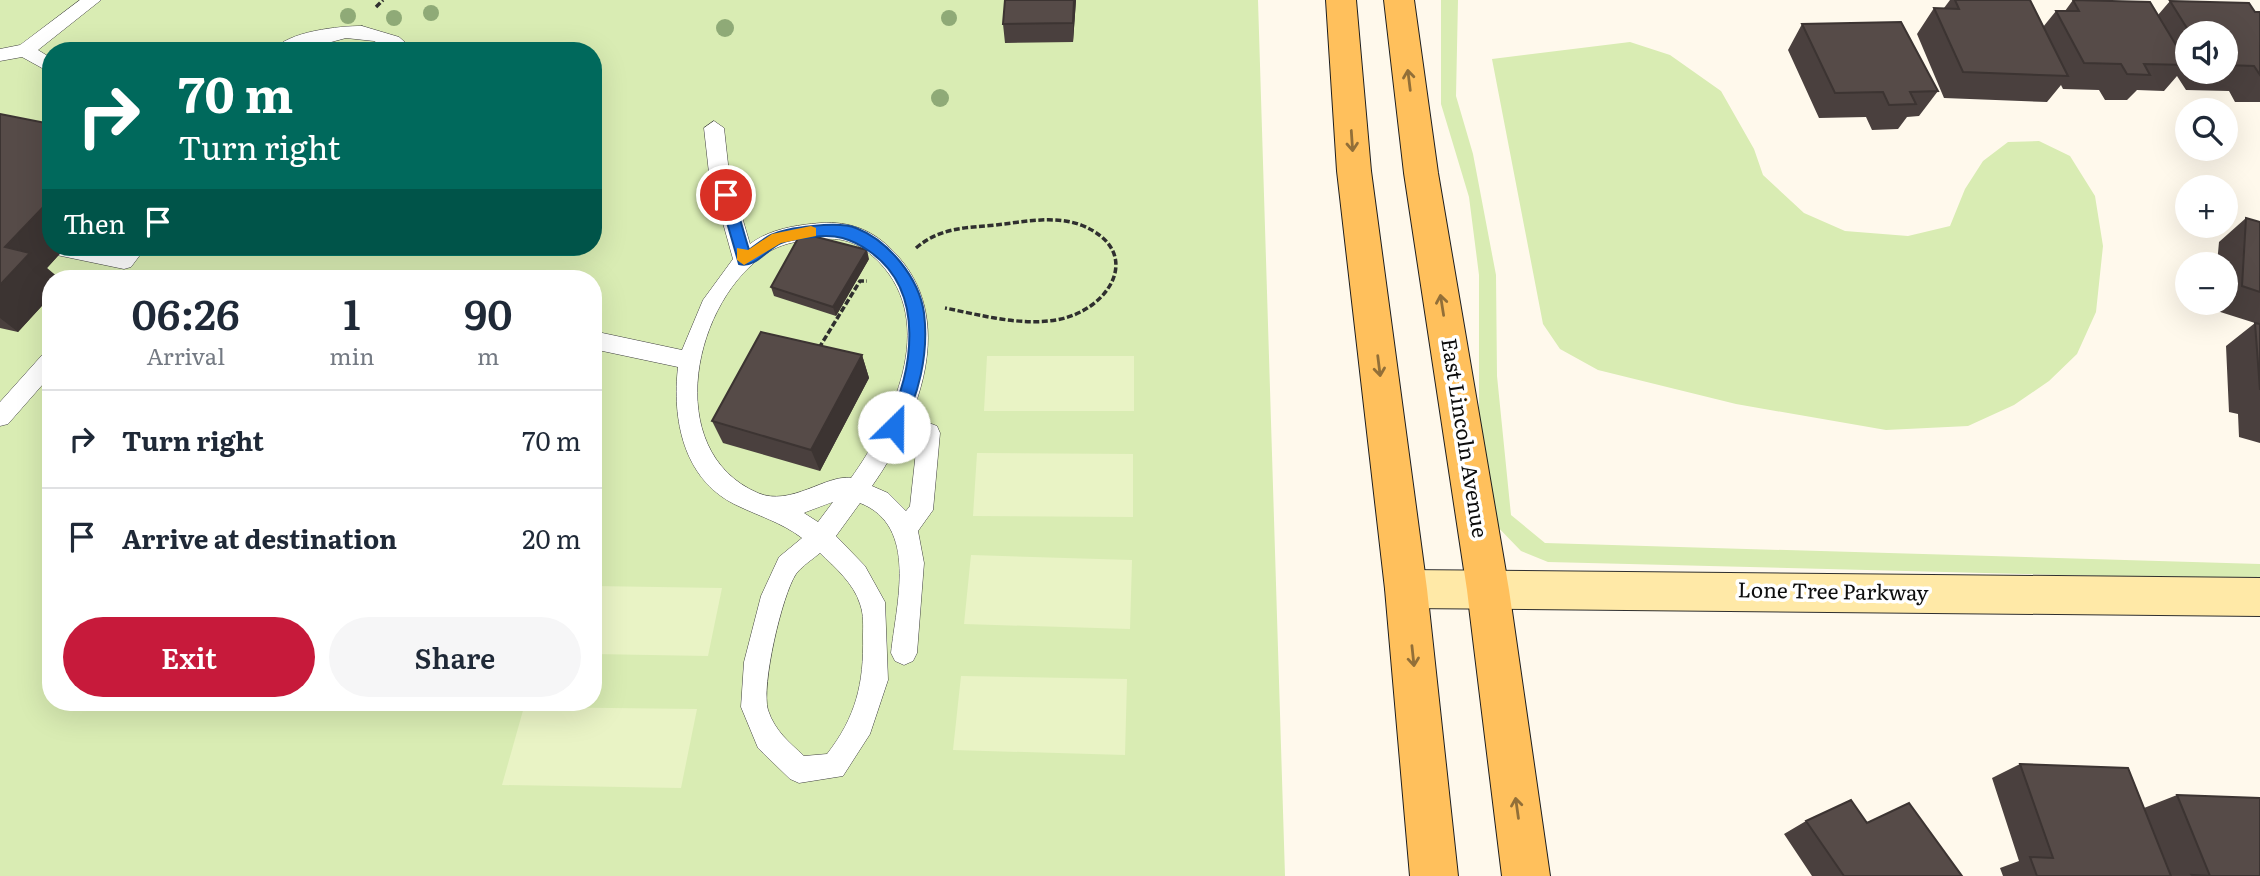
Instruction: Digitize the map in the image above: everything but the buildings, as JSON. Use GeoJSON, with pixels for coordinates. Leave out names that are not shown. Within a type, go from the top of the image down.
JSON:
{"type":"FeatureCollection","features":[{"type":"Feature","properties":{"kind":"main road"},"geometry":{"type":"LineString","coordinates":[[1341,0],[1354,171],[1406,589],[1434,876]]}},
{"type":"Feature","properties":{"kind":"main road","name":"East Lincoln Avenue"},"geometry":{"type":"LineString","coordinates":[[1399,0],[1421,173],[1488,590],[1527,876]]}},
{"type":"Feature","properties":{"kind":"street","name":"Lone Tree Parkway"},"geometry":{"type":"LineString","coordinates":[[1406,589],[1488,590],[1513,587],[2260,597]]}},
{"type":"Feature","properties":{"kind":"lane"},"geometry":{"type":"LineString","coordinates":[[0,55],[25,50],[92,0]]}},
{"type":"Feature","properties":{"kind":"lane"},"geometry":{"type":"LineString","coordinates":[[299,42],[354,31],[391,38],[396,42]]}},
{"type":"Feature","properties":{"kind":"lane"},"geometry":{"type":"LineString","coordinates":[[25,50],[42,61]]}},
{"type":"Feature","properties":{"kind":"lane"},"geometry":{"type":"LineString","coordinates":[[713,128],[719,173],[744,260]]}},
{"type":"Feature","properties":{"kind":"lane"},"geometry":{"type":"LineString","coordinates":[[744,260],[718,296],[701,327],[690,361],[687,421],[707,465],[735,492],[772,507],[820,538],[854,570],[872,600],[877,656],[872,699],[857,739],[834,767],[799,770],[767,738],[754,706],[757,662],[773,596],[788,565],[820,538],[874,464],[904,409],[917,356],[916,311],[906,282],[888,256],[852,232],[814,231],[777,238],[744,260]]}},
{"type":"Feature","properties":{"kind":"lane"},"geometry":{"type":"LineString","coordinates":[[116,270],[128,256]]}},
{"type":"Feature","properties":{"kind":"lane"},"geometry":{"type":"LineString","coordinates":[[602,343],[690,361]]}},
{"type":"Feature","properties":{"kind":"lane"},"geometry":{"type":"LineString","coordinates":[[0,417],[42,372]]}},
{"type":"Feature","properties":{"kind":"lane"},"geometry":{"type":"LineString","coordinates":[[906,528],[921,510],[929,433]]}},
{"type":"Feature","properties":{"kind":"lane"},"geometry":{"type":"LineString","coordinates":[[772,507],[806,502],[847,487],[880,500],[906,528],[912,563],[904,653]]}},
{"type":"Feature","properties":{"kind":"green space"},"geometry":{"type":"Polygon","coordinates":[[[0,0],[1258,0],[1285,876],[0,876],[0,0]]]}},
{"type":"Feature","properties":{"kind":"green space"},"geometry":{"type":"Polygon","coordinates":[[[1441,0],[1458,0],[1456,96],[1473,154],[1496,275],[1497,376],[1511,515],[1545,543],[2260,564],[2260,580],[1548,562],[1521,551],[1491,520],[1479,439],[1479,275],[1469,197],[1441,104],[1441,0]]]}},
{"type":"Feature","properties":{"kind":"green space"},"geometry":{"type":"Polygon","coordinates":[[[1630,42],[1670,55],[1721,91],[1754,149],[1763,175],[1804,213],[1845,231],[1908,236],[1950,226],[1965,189],[1983,161],[2008,142],[2039,141],[2070,156],[2095,196],[2103,246],[2096,312],[2077,354],[2049,381],[2014,405],[1968,426],[1886,430],[1736,404],[1598,370],[1560,349],[1543,324],[1492,59],[1630,42]]]}},
{"type":"Feature","properties":{"kind":"green space"},"geometry":{"type":"Polygon","coordinates":[[[987,356],[1134,356],[1134,411],[984,411],[987,356]]]}},
{"type":"Feature","properties":{"kind":"green space"},"geometry":{"type":"Polygon","coordinates":[[[977,453],[1133,454],[1133,517],[973,516],[977,453]]]}},
{"type":"Feature","properties":{"kind":"green space"},"geometry":{"type":"Polygon","coordinates":[[[971,555],[1132,560],[1130,629],[964,624],[971,555]]]}},
{"type":"Feature","properties":{"kind":"green space"},"geometry":{"type":"Polygon","coordinates":[[[602,586],[722,588],[708,656],[602,654],[602,586]]]}},
{"type":"Feature","properties":{"kind":"green space"},"geometry":{"type":"Polygon","coordinates":[[[961,676],[1127,679],[1125,755],[953,750],[961,676]]]}},
{"type":"Feature","properties":{"kind":"green space"},"geometry":{"type":"Polygon","coordinates":[[[602,708],[697,709],[681,788],[502,785],[523,711],[602,711],[602,708]]]}},
{"type":"Feature","properties":{"kind":"slow traffic"},"geometry":{"type":"LineString","coordinates":[[742,252],[744,260],[777,238],[811,232]]}},
{"type":"Feature","properties":{"kind":"route"},"geometry":{"type":"LineString","coordinates":[[726,195],[744,260],[777,238],[814,231],[852,232],[888,256],[906,282],[916,311],[917,356],[904,409],[894,427]]}}]}
